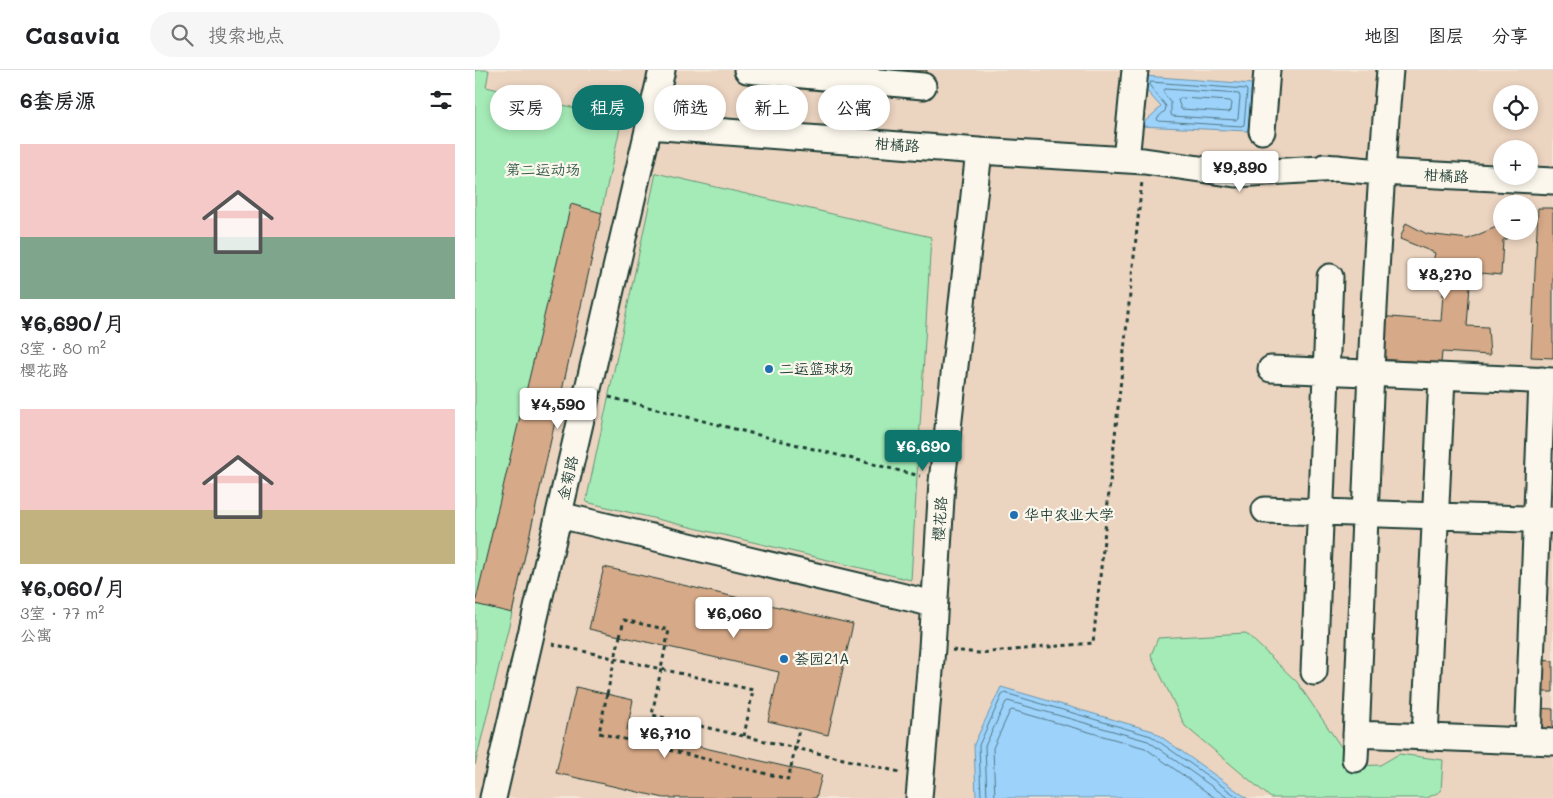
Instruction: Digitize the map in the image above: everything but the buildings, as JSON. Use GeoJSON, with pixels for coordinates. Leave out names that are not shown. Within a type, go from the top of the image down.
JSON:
{"type":"FeatureCollection","features":[{"type":"Feature","properties":{"kind":"street","name":"金菊路"},"geometry":{"type":"LineString","coordinates":[[493,798],[662,70]]}},
{"type":"Feature","properties":{"kind":"street"},"geometry":{"type":"LineString","coordinates":[[747,70],[860,75],[923,86]]}},
{"type":"Feature","properties":{"kind":"street"},"geometry":{"type":"LineString","coordinates":[[1135,70],[1135,160]]}},
{"type":"Feature","properties":{"kind":"street"},"geometry":{"type":"LineString","coordinates":[[1262,131],[1267,70]]}},
{"type":"Feature","properties":{"kind":"street"},"geometry":{"type":"LineString","coordinates":[[1390,70],[1381,172],[1370,374],[1356,746],[1425,737],[1553,742]]}},
{"type":"Feature","properties":{"kind":"street","name":"柑橘路"},"geometry":{"type":"LineString","coordinates":[[649,126],[979,151],[1135,160],[1234,156],[1381,172],[1553,181]]}},
{"type":"Feature","properties":{"kind":"street","name":"樱花路"},"geometry":{"type":"LineString","coordinates":[[920,787],[932,648],[942,482],[979,151]]}},
{"type":"Feature","properties":{"kind":"street"},"geometry":{"type":"LineString","coordinates":[[1314,672],[1330,277]]}},
{"type":"Feature","properties":{"kind":"street"},"geometry":{"type":"LineString","coordinates":[[1271,369],[1548,381],[1544,520],[1527,741]]}},
{"type":"Feature","properties":{"kind":"street"},"geometry":{"type":"LineString","coordinates":[[1425,737],[1442,377]]}},
{"type":"Feature","properties":{"kind":"street"},"geometry":{"type":"LineString","coordinates":[[1265,510],[1544,520]]}},
{"type":"Feature","properties":{"kind":"street"},"geometry":{"type":"LineString","coordinates":[[559,515],[934,604]]}},
{"type":"Feature","properties":{"kind":"path"},"geometry":{"type":"LineString","coordinates":[[932,648],[979,653],[1093,644],[1135,160]]}},
{"type":"Feature","properties":{"kind":"path"},"geometry":{"type":"LineString","coordinates":[[587,392],[942,482]]}},
{"type":"Feature","properties":{"kind":"path"},"geometry":{"type":"LineString","coordinates":[[799,729],[791,768],[788,779],[599,733],[624,620],[669,630],[652,715],[744,736],[920,787]]}},
{"type":"Feature","properties":{"kind":"path"},"geometry":{"type":"LineString","coordinates":[[530,639],[753,690],[744,736]]}},
{"type":"Feature","properties":{"kind":"shaded area","name":"华中农业大学"},"geometry":{"type":"Polygon","coordinates":[[[475,70],[1553,70],[1553,798],[475,798],[475,70]]]}},
{"type":"Feature","properties":{"kind":"green space","name":"第二运动场"},"geometry":{"type":"Polygon","coordinates":[[[475,70],[489,70],[486,87],[490,88],[490,130],[562,130],[562,105],[572,107],[572,130],[620,130],[512,613],[475,765],[475,70]]]}},
{"type":"Feature","properties":{"kind":"green space","name":"二运篮球场"},"geometry":{"type":"Polygon","coordinates":[[[656,173],[931,237],[911,580],[586,502],[656,173]]]}},
{"type":"Feature","properties":{"kind":"green space"},"geometry":{"type":"Polygon","coordinates":[[[1246,633],[1297,682],[1354,766],[1380,765],[1399,754],[1443,760],[1441,791],[1427,798],[1271,798],[1185,726],[1151,655],[1158,638],[1246,633]]]}},
{"type":"Feature","properties":{"kind":"water"},"geometry":{"type":"Polygon","coordinates":[[[1144,76],[1253,84],[1248,131],[1140,126],[1161,107],[1144,88],[1144,76]]]}},
{"type":"Feature","properties":{"kind":"water"},"geometry":{"type":"Polygon","coordinates":[[[1001,687],[1153,731],[1247,798],[976,798],[974,744],[1001,687]]]}},
{"type":"Feature","properties":{"kind":"place","name":"二运篮球场"},"geometry":{"type":"Point","coordinates":[769,369]}},
{"type":"Feature","properties":{"kind":"place","name":"华中农业大学"},"geometry":{"type":"Point","coordinates":[1014,515]}},
{"type":"Feature","properties":{"kind":"place","name":"荟园21A"},"geometry":{"type":"Point","coordinates":[784,659]}}]}
